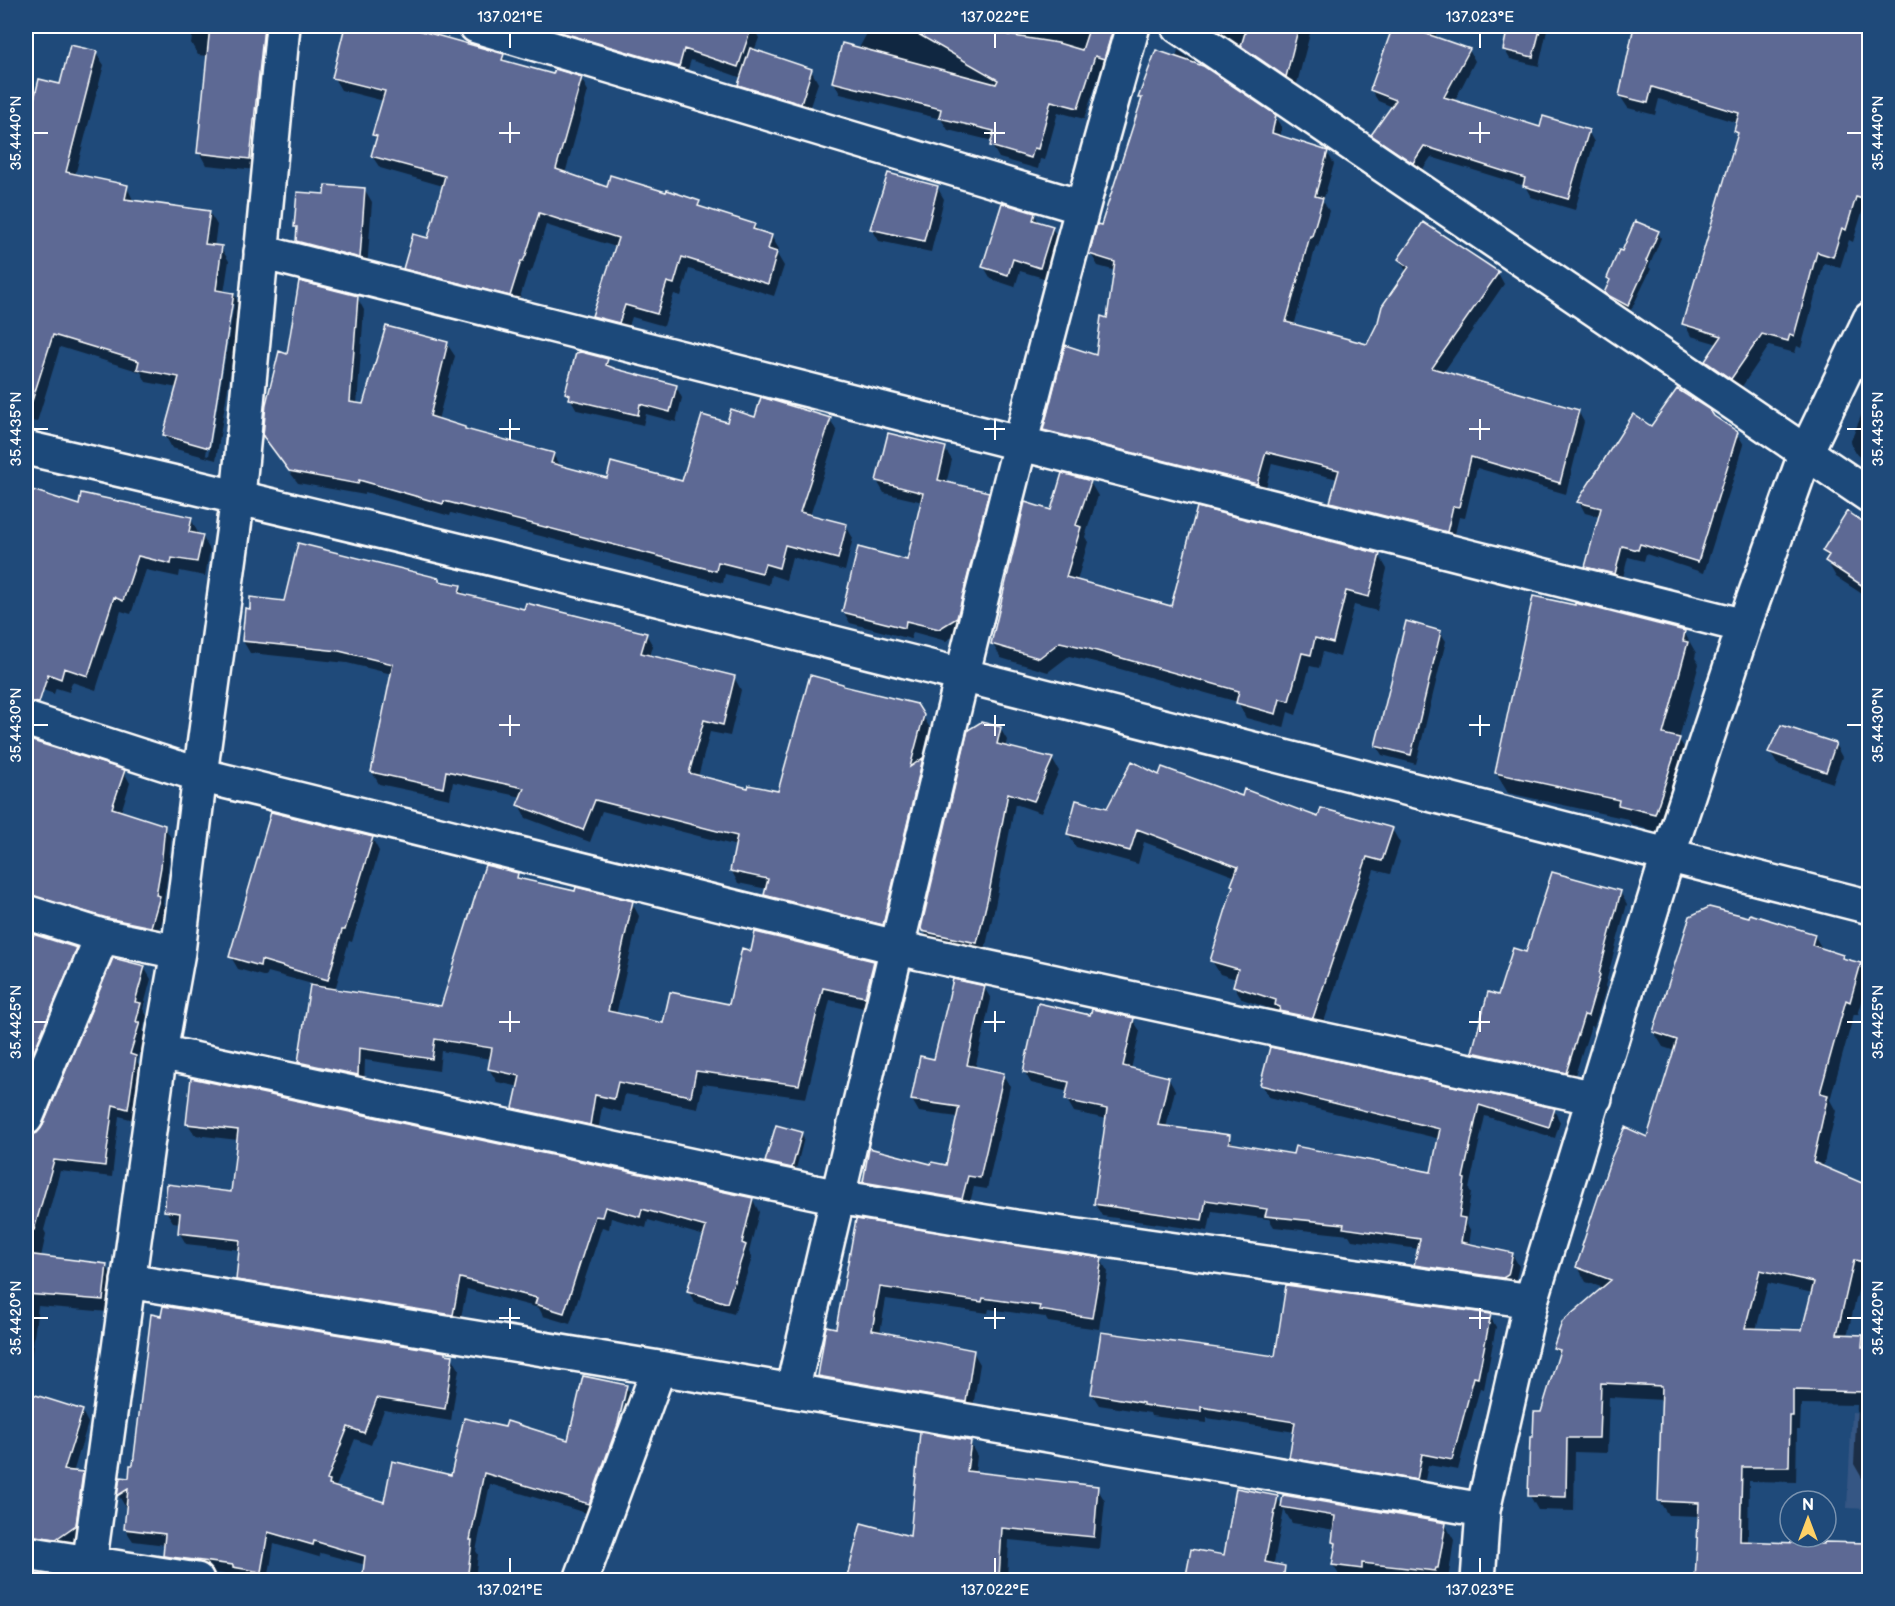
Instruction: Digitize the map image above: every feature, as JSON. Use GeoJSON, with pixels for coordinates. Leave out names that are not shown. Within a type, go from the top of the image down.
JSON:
{"type":"FeatureCollection","features":[{"type":"Feature","properties":{"kind":"street"},"geometry":{"type":"LineString","coordinates":[[88,1572],[160,1052],[178,952],[238,497],[282,26]]}},
{"type":"Feature","properties":{"kind":"street"},"geometry":{"type":"LineString","coordinates":[[476,26],[1081,207]]}},
{"type":"Feature","properties":{"kind":"street"},"geometry":{"type":"LineString","coordinates":[[792,1391],[961,676],[1081,207],[1133,26]]}},
{"type":"Feature","properties":{"kind":"street"},"geometry":{"type":"LineString","coordinates":[[1178,26],[1869,496]]}},
{"type":"Feature","properties":{"kind":"street"},"geometry":{"type":"LineString","coordinates":[[261,252],[1744,626]]}},
{"type":"Feature","properties":{"kind":"street"},"geometry":{"type":"LineString","coordinates":[[1478,1581],[1483,1510],[1531,1301],[1668,856],[1744,626],[1806,452],[1869,319]]}},
{"type":"Feature","properties":{"kind":"street"},"geometry":{"type":"LineString","coordinates":[[26,448],[238,497],[961,676],[1869,908]]}},
{"type":"Feature","properties":{"kind":"street"},"geometry":{"type":"LineString","coordinates":[[26,718],[200,775],[897,947],[1595,1098]]}},
{"type":"Feature","properties":{"kind":"street"},"geometry":{"type":"LineString","coordinates":[[26,912],[102,936],[178,952]]}},
{"type":"Feature","properties":{"kind":"street"},"geometry":{"type":"LineString","coordinates":[[26,1118],[102,936]]}},
{"type":"Feature","properties":{"kind":"street"},"geometry":{"type":"LineString","coordinates":[[160,1052],[838,1197],[1015,1227],[1531,1301]]}},
{"type":"Feature","properties":{"kind":"street"},"geometry":{"type":"LineString","coordinates":[[128,1281],[659,1368],[1483,1510]]}},
{"type":"Feature","properties":{"kind":"street"},"geometry":{"type":"LineString","coordinates":[[581,1581],[659,1368]]}},
{"type":"Feature","properties":{"kind":"street"},"geometry":{"type":"LineString","coordinates":[[26,1553],[88,1572],[197,1581]]}},
{"type":"Feature","properties":{"kind":"shaded area"},"geometry":{"type":"Polygon","coordinates":[[[1852,1412],[1869,1413],[1869,1509],[1847,1508],[1852,1412]]]}},
{"type":"Feature","properties":{"kind":"building"},"geometry":{"type":"Polygon","coordinates":[[[210,26],[264,26],[250,159],[197,153],[210,26]]]}},
{"type":"Feature","properties":{"kind":"building"},"geometry":{"type":"Polygon","coordinates":[[[345,26],[404,26],[504,54],[502,60],[553,74],[555,69],[582,77],[556,169],[607,187],[610,175],[666,192],[667,190],[700,201],[698,206],[755,224],[753,229],[772,235],[768,249],[777,252],[768,284],[682,257],[674,284],[667,282],[657,314],[625,305],[619,323],[592,316],[618,238],[539,213],[510,296],[403,269],[413,234],[428,238],[445,176],[371,156],[377,136],[372,135],[385,91],[332,78],[345,26]]]}},
{"type":"Feature","properties":{"kind":"building"},"geometry":{"type":"Polygon","coordinates":[[[561,26],[752,26],[738,67],[684,49],[679,67],[560,32],[561,26]]]}},
{"type":"Feature","properties":{"kind":"building"},"geometry":{"type":"Polygon","coordinates":[[[904,26],[1014,26],[1008,35],[1058,43],[1082,50],[1090,26],[1114,26],[1104,59],[1095,56],[1078,108],[1051,101],[1038,149],[1034,148],[1031,158],[990,146],[994,131],[939,118],[941,109],[832,82],[842,43],[996,84],[998,80],[904,26]]]}},
{"type":"Feature","properties":{"kind":"building"},"geometry":{"type":"Polygon","coordinates":[[[1247,26],[1299,26],[1286,77],[1241,46],[1247,26]]]}},
{"type":"Feature","properties":{"kind":"building"},"geometry":{"type":"Polygon","coordinates":[[[1393,26],[1404,26],[1470,49],[1444,97],[1540,127],[1543,116],[1589,130],[1568,199],[1523,186],[1525,178],[1424,146],[1413,163],[1371,135],[1396,100],[1370,90],[1393,26]]]}},
{"type":"Feature","properties":{"kind":"building"},"geometry":{"type":"Polygon","coordinates":[[[1508,26],[1541,26],[1533,57],[1503,50],[1508,26]]]}},
{"type":"Feature","properties":{"kind":"building"},"geometry":{"type":"Polygon","coordinates":[[[1634,26],[1869,26],[1869,201],[1856,197],[1846,230],[1842,228],[1833,257],[1817,252],[1794,336],[1790,334],[1788,341],[1762,334],[1731,379],[1705,361],[1722,336],[1682,324],[1738,133],[1734,131],[1739,113],[1652,87],[1648,103],[1619,96],[1634,26]]]}},
{"type":"Feature","properties":{"kind":"building"},"geometry":{"type":"Polygon","coordinates":[[[70,45],[97,51],[66,172],[128,185],[125,199],[210,211],[205,244],[222,246],[216,290],[234,293],[209,448],[163,435],[179,377],[137,369],[139,361],[53,335],[32,401],[26,400],[26,107],[32,108],[39,79],[60,84],[70,45]]]}},
{"type":"Feature","properties":{"kind":"building"},"geometry":{"type":"Polygon","coordinates":[[[750,48],[812,69],[801,104],[738,85],[750,48]]]}},
{"type":"Feature","properties":{"kind":"building"},"geometry":{"type":"Polygon","coordinates":[[[1156,50],[1203,66],[1276,115],[1272,133],[1328,151],[1315,196],[1323,198],[1286,322],[1367,344],[1378,322],[1382,306],[1409,267],[1398,259],[1423,222],[1499,272],[1432,368],[1579,410],[1560,483],[1471,457],[1459,507],[1453,506],[1447,532],[1330,502],[1339,470],[1266,452],[1257,484],[1043,430],[1065,345],[1096,355],[1101,316],[1107,318],[1115,262],[1089,254],[1097,224],[1101,225],[1142,98],[1138,98],[1156,50]]]}},
{"type":"Feature","properties":{"kind":"building"},"geometry":{"type":"Polygon","coordinates":[[[888,173],[938,186],[924,241],[870,229],[888,173]]]}},
{"type":"Feature","properties":{"kind":"building"},"geometry":{"type":"Polygon","coordinates":[[[325,185],[365,188],[360,258],[296,241],[297,227],[294,227],[297,192],[324,194],[325,185]]]}},
{"type":"Feature","properties":{"kind":"building"},"geometry":{"type":"Polygon","coordinates":[[[1002,203],[1035,213],[1033,220],[1053,226],[1040,268],[1013,259],[1008,275],[982,267],[1002,203]]]}},
{"type":"Feature","properties":{"kind":"building"},"geometry":{"type":"Polygon","coordinates":[[[1635,221],[1659,231],[1628,306],[1604,293],[1610,280],[1607,278],[1619,250],[1622,251],[1635,221]]]}},
{"type":"Feature","properties":{"kind":"building"},"geometry":{"type":"Polygon","coordinates":[[[299,281],[358,296],[350,402],[363,404],[386,326],[448,342],[430,416],[465,427],[465,429],[554,453],[551,463],[607,478],[611,462],[682,481],[702,415],[727,422],[731,409],[755,417],[761,397],[831,418],[800,512],[847,524],[838,559],[785,545],[779,568],[765,564],[762,573],[718,562],[716,571],[444,501],[443,504],[359,480],[358,484],[289,471],[263,436],[266,404],[279,351],[287,354],[299,281]]]}},
{"type":"Feature","properties":{"kind":"building"},"geometry":{"type":"Polygon","coordinates":[[[581,352],[608,359],[606,365],[616,369],[677,385],[670,412],[640,404],[638,415],[569,399],[570,395],[565,393],[576,353],[581,352]]]}},
{"type":"Feature","properties":{"kind":"building"},"geometry":{"type":"Polygon","coordinates":[[[1677,389],[1710,410],[1714,416],[1738,432],[1698,562],[1640,544],[1638,550],[1622,546],[1615,574],[1585,567],[1601,508],[1577,502],[1633,414],[1651,426],[1677,389]]]}},
{"type":"Feature","properties":{"kind":"building"},"geometry":{"type":"Polygon","coordinates":[[[888,433],[946,447],[938,480],[989,492],[957,618],[939,629],[906,621],[905,628],[842,612],[858,547],[907,560],[923,493],[876,481],[888,433]]]}},
{"type":"Feature","properties":{"kind":"building"},"geometry":{"type":"Polygon","coordinates":[[[1062,473],[1091,481],[1076,525],[1081,527],[1066,577],[1171,606],[1197,507],[1380,554],[1369,597],[1346,591],[1333,643],[1315,638],[1311,655],[1302,653],[1289,701],[1280,699],[1276,714],[1236,703],[1239,691],[1086,648],[1060,642],[1039,658],[991,644],[1025,502],[1051,510],[1062,473]]]}},
{"type":"Feature","properties":{"kind":"building"},"geometry":{"type":"Polygon","coordinates":[[[26,488],[79,505],[81,493],[192,517],[189,532],[203,535],[197,562],[172,558],[171,564],[138,556],[123,601],[114,597],[88,676],[64,668],[61,679],[48,674],[39,703],[26,701],[26,488]]]}},
{"type":"Feature","properties":{"kind":"building"},"geometry":{"type":"Polygon","coordinates":[[[1847,511],[1869,526],[1869,590],[1825,561],[1829,555],[1822,551],[1847,511]]]}},
{"type":"Feature","properties":{"kind":"building"},"geometry":{"type":"Polygon","coordinates":[[[298,543],[439,578],[439,581],[461,585],[459,593],[524,609],[526,603],[647,633],[641,653],[735,676],[723,725],[704,720],[689,773],[748,788],[749,785],[778,791],[810,675],[843,684],[843,686],[917,704],[924,715],[910,767],[923,758],[883,925],[764,895],[768,879],[730,871],[737,836],[595,800],[583,830],[517,805],[524,788],[446,771],[443,788],[371,772],[393,664],[339,651],[242,641],[245,608],[250,609],[250,597],[284,601],[298,543]]]}},
{"type":"Feature","properties":{"kind":"building"},"geometry":{"type":"Polygon","coordinates":[[[1533,596],[1575,605],[1575,603],[1685,631],[1683,641],[1688,642],[1663,734],[1680,738],[1655,814],[1618,805],[1619,800],[1495,773],[1533,596]]]}},
{"type":"Feature","properties":{"kind":"building"},"geometry":{"type":"Polygon","coordinates":[[[1406,621],[1441,631],[1411,755],[1375,746],[1406,621]]]}},
{"type":"Feature","properties":{"kind":"building"},"geometry":{"type":"Polygon","coordinates":[[[981,722],[1001,727],[997,744],[1053,758],[1034,801],[1008,793],[977,943],[922,931],[921,928],[968,730],[981,722]]]}},
{"type":"Feature","properties":{"kind":"building"},"geometry":{"type":"Polygon","coordinates":[[[1781,725],[1836,743],[1826,772],[1768,752],[1781,725]]]}},
{"type":"Feature","properties":{"kind":"building"},"geometry":{"type":"Polygon","coordinates":[[[26,739],[125,770],[112,808],[165,825],[156,895],[160,896],[151,927],[107,918],[26,894],[26,739]]]}},
{"type":"Feature","properties":{"kind":"building"},"geometry":{"type":"Polygon","coordinates":[[[1132,761],[1159,775],[1162,767],[1242,796],[1244,789],[1318,817],[1321,808],[1393,828],[1382,861],[1367,857],[1313,1018],[1279,1011],[1280,1007],[1275,1005],[1276,1000],[1233,986],[1238,969],[1210,961],[1238,867],[1137,829],[1130,851],[1067,834],[1076,800],[1107,808],[1132,761]]]}},
{"type":"Feature","properties":{"kind":"building"},"geometry":{"type":"Polygon","coordinates":[[[271,812],[373,837],[328,980],[261,960],[260,966],[229,957],[271,812]]]}},
{"type":"Feature","properties":{"kind":"building"},"geometry":{"type":"Polygon","coordinates":[[[485,865],[518,873],[517,878],[575,891],[576,887],[633,901],[608,1011],[663,1023],[670,992],[729,1004],[742,948],[751,951],[755,932],[874,961],[865,997],[823,988],[799,1085],[696,1071],[691,1096],[618,1082],[614,1099],[595,1095],[590,1125],[513,1108],[520,1076],[488,1069],[492,1048],[435,1039],[432,1059],[359,1048],[358,1075],[298,1062],[310,985],[441,1006],[485,865]]]}},
{"type":"Feature","properties":{"kind":"building"},"geometry":{"type":"Polygon","coordinates":[[[1552,872],[1621,891],[1588,1016],[1584,1015],[1566,1073],[1472,1052],[1488,992],[1498,995],[1513,948],[1526,952],[1552,872]]]}},
{"type":"Feature","properties":{"kind":"building"},"geometry":{"type":"Polygon","coordinates":[[[1709,907],[1749,917],[1750,914],[1815,934],[1812,945],[1843,955],[1842,958],[1861,963],[1850,1002],[1846,1000],[1820,1093],[1828,1095],[1813,1162],[1869,1186],[1869,1263],[1854,1260],[1837,1334],[1863,1335],[1862,1347],[1868,1347],[1866,1392],[1793,1390],[1789,1467],[1742,1467],[1740,1541],[1778,1542],[1778,1549],[1838,1549],[1838,1542],[1869,1543],[1869,1581],[1695,1581],[1699,1503],[1658,1501],[1662,1386],[1601,1383],[1599,1438],[1567,1438],[1566,1497],[1528,1496],[1530,1437],[1533,1437],[1534,1412],[1541,1412],[1560,1350],[1553,1348],[1562,1322],[1611,1280],[1576,1267],[1582,1246],[1611,1158],[1625,1127],[1647,1137],[1677,1040],[1653,1032],[1690,916],[1709,907]],[[1760,1270],[1745,1328],[1802,1330],[1814,1282],[1760,1270]]]}},
{"type":"Feature","properties":{"kind":"building"},"geometry":{"type":"Polygon","coordinates":[[[26,932],[77,948],[26,1071],[26,932]]]}},
{"type":"Feature","properties":{"kind":"building"},"geometry":{"type":"Polygon","coordinates":[[[113,958],[145,966],[135,1002],[141,1003],[136,1022],[140,1022],[130,1054],[136,1056],[128,1109],[113,1105],[105,1166],[54,1160],[34,1230],[26,1229],[26,1136],[37,1133],[43,1125],[113,958]]]}},
{"type":"Feature","properties":{"kind":"building"},"geometry":{"type":"Polygon","coordinates":[[[953,979],[985,986],[967,1065],[1004,1073],[980,1178],[968,1176],[962,1199],[863,1182],[869,1148],[931,1164],[932,1162],[946,1165],[959,1107],[911,1100],[920,1056],[934,1059],[953,979]]]}},
{"type":"Feature","properties":{"kind":"building"},"geometry":{"type":"Polygon","coordinates":[[[1038,1003],[1090,1015],[1092,1009],[1134,1018],[1123,1066],[1169,1077],[1158,1125],[1230,1135],[1229,1143],[1293,1154],[1295,1146],[1431,1172],[1440,1129],[1260,1085],[1270,1047],[1555,1108],[1549,1127],[1479,1105],[1463,1178],[1465,1179],[1459,1217],[1465,1218],[1461,1242],[1513,1253],[1508,1275],[1503,1278],[1414,1265],[1420,1239],[1343,1228],[1344,1224],[1265,1216],[1267,1209],[1206,1200],[1202,1220],[1094,1204],[1107,1109],[1065,1100],[1069,1082],[1023,1072],[1038,1003]]]}},
{"type":"Feature","properties":{"kind":"building"},"geometry":{"type":"Polygon","coordinates":[[[191,1078],[753,1198],[742,1243],[746,1245],[727,1303],[687,1291],[706,1227],[642,1209],[640,1217],[605,1207],[602,1217],[595,1216],[564,1313],[535,1304],[537,1298],[460,1278],[453,1315],[236,1280],[240,1240],[178,1233],[180,1213],[164,1211],[167,1184],[231,1192],[238,1130],[186,1124],[191,1078]]]}},
{"type":"Feature","properties":{"kind":"building"},"geometry":{"type":"Polygon","coordinates":[[[776,1125],[802,1132],[792,1168],[765,1162],[776,1125]]]}},
{"type":"Feature","properties":{"kind":"building"},"geometry":{"type":"Polygon","coordinates":[[[856,1219],[1102,1258],[1092,1318],[1039,1310],[1040,1306],[983,1298],[982,1302],[880,1287],[872,1330],[974,1350],[966,1402],[818,1376],[826,1326],[836,1328],[856,1219]]]}},
{"type":"Feature","properties":{"kind":"building"},"geometry":{"type":"Polygon","coordinates":[[[26,1254],[107,1264],[103,1300],[26,1294],[26,1254]]]}},
{"type":"Feature","properties":{"kind":"building"},"geometry":{"type":"Polygon","coordinates":[[[1286,1285],[1491,1314],[1478,1378],[1474,1377],[1452,1460],[1422,1454],[1417,1480],[1289,1458],[1295,1422],[1201,1407],[1201,1412],[1143,1405],[1143,1403],[1091,1394],[1101,1332],[1275,1356],[1286,1285]]]}},
{"type":"Feature","properties":{"kind":"building"},"geometry":{"type":"Polygon","coordinates":[[[163,1306],[453,1355],[445,1409],[377,1398],[364,1433],[348,1427],[327,1480],[330,1481],[329,1485],[384,1502],[392,1461],[451,1475],[464,1418],[505,1427],[507,1421],[568,1440],[583,1376],[627,1385],[618,1424],[589,1504],[484,1473],[470,1540],[472,1540],[467,1581],[362,1581],[365,1556],[314,1541],[313,1545],[268,1532],[261,1572],[233,1567],[233,1565],[163,1556],[165,1534],[124,1529],[128,1489],[117,1496],[120,1477],[129,1478],[130,1465],[133,1465],[151,1314],[161,1316],[163,1306]]]}},
{"type":"Feature","properties":{"kind":"building"},"geometry":{"type":"Polygon","coordinates":[[[26,1392],[83,1410],[64,1470],[83,1472],[76,1525],[56,1539],[26,1535],[26,1392]]]}},
{"type":"Feature","properties":{"kind":"building"},"geometry":{"type":"Polygon","coordinates":[[[920,1432],[971,1441],[967,1471],[1098,1486],[1094,1537],[1002,1528],[999,1577],[984,1576],[983,1581],[846,1581],[861,1523],[910,1536],[920,1432]]]}},
{"type":"Feature","properties":{"kind":"building"},"geometry":{"type":"Polygon","coordinates":[[[1236,1488],[1278,1496],[1265,1562],[1285,1566],[1283,1581],[1185,1581],[1191,1549],[1224,1555],[1236,1488]]]}},
{"type":"Feature","properties":{"kind":"building"},"geometry":{"type":"Polygon","coordinates":[[[1283,1495],[1446,1523],[1438,1568],[1435,1571],[1362,1563],[1362,1569],[1332,1565],[1336,1543],[1332,1542],[1335,1516],[1281,1507],[1283,1495]]]}}]}
